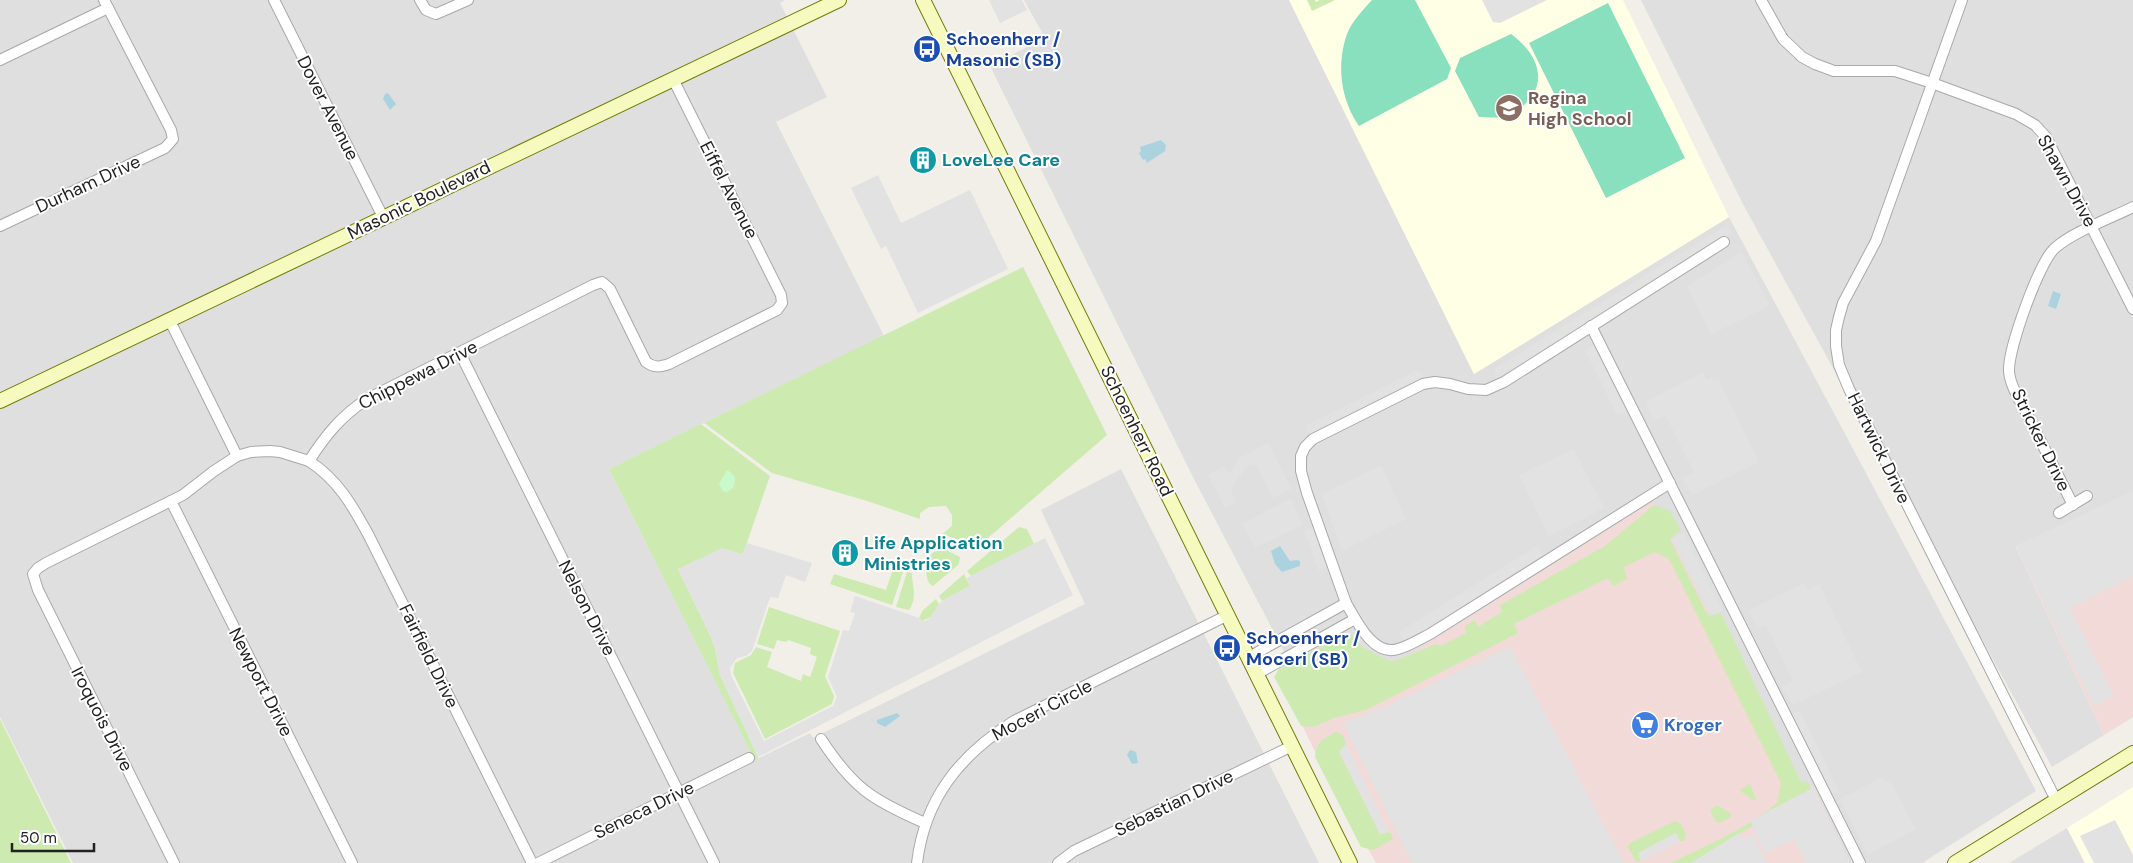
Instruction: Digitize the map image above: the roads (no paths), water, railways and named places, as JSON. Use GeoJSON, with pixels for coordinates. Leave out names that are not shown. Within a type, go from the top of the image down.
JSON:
{"type":"FeatureCollection","features":[{"type":"Feature","properties":{"kind":"main road","name":"Masonic Boulevard"},"geometry":{"type":"LineString","coordinates":[[0,401],[839,0]]}},
{"type":"Feature","properties":{"kind":"main road","name":"Schoenherr Road"},"geometry":{"type":"LineString","coordinates":[[922,0],[1350,863]]}},
{"type":"Feature","properties":{"kind":"main road"},"geometry":{"type":"LineString","coordinates":[[1956,863],[2133,753]]}},
{"type":"Feature","properties":{"kind":"street","name":"Dover Avenue"},"geometry":{"type":"LineString","coordinates":[[274,0],[383,217]]}},
{"type":"Feature","properties":{"kind":"street"},"geometry":{"type":"LineString","coordinates":[[420,0],[426,10],[436,14],[468,0]]}},
{"type":"Feature","properties":{"kind":"street"},"geometry":{"type":"LineString","coordinates":[[1761,0],[1783,39],[1802,57],[1816,64],[1834,71],[1895,72],[1932,83],[1962,0]]}},
{"type":"Feature","properties":{"kind":"street"},"geometry":{"type":"LineString","coordinates":[[0,60],[106,4]]}},
{"type":"Feature","properties":{"kind":"street","name":"Durham Drive"},"geometry":{"type":"LineString","coordinates":[[0,226],[165,148],[173,139],[106,4]]}},
{"type":"Feature","properties":{"kind":"street","name":"Eiffel Avenue"},"geometry":{"type":"LineString","coordinates":[[673,79],[781,295],[782,303]]}},
{"type":"Feature","properties":{"kind":"street","name":"Shawn Drive"},"geometry":{"type":"LineString","coordinates":[[1932,83],[2016,114],[2035,125],[2046,137],[2133,309]]}},
{"type":"Feature","properties":{"kind":"street","name":"Hartwick Drive"},"geometry":{"type":"LineString","coordinates":[[1932,83],[1876,241],[1843,303],[1836,330],[1839,365],[1849,389],[2056,800]]}},
{"type":"Feature","properties":{"kind":"street","name":"Stricker Drive"},"geometry":{"type":"LineString","coordinates":[[2073,505],[2017,395],[2009,372],[2010,367],[2018,332],[2046,260],[2057,246],[2133,207]]}},
{"type":"Feature","properties":{"kind":"street"},"geometry":{"type":"LineString","coordinates":[[1670,483],[1430,634],[1398,650],[1387,650],[1373,643],[1355,619],[1346,602],[1307,493],[1301,471],[1301,456],[1313,439],[1423,384],[1435,382],[1486,390],[1504,382],[1724,242]]}},
{"type":"Feature","properties":{"kind":"street","name":"Chippewa Drive"},"geometry":{"type":"LineString","coordinates":[[309,461],[326,435],[342,417],[358,405],[386,389],[593,285],[602,282],[610,289],[646,362],[659,367],[773,313],[782,303]]}},
{"type":"Feature","properties":{"kind":"street"},"geometry":{"type":"LineString","coordinates":[[169,319],[237,456]]}},
{"type":"Feature","properties":{"kind":"street"},"geometry":{"type":"LineString","coordinates":[[1591,326],[1860,863]]}},
{"type":"Feature","properties":{"kind":"street","name":"Nelson Drive"},"geometry":{"type":"LineString","coordinates":[[460,353],[714,863]]}},
{"type":"Feature","properties":{"kind":"street"},"geometry":{"type":"LineString","coordinates":[[171,501],[237,456],[251,452],[270,451],[289,454],[309,461]]}},
{"type":"Feature","properties":{"kind":"street","name":"Fairfield Drive"},"geometry":{"type":"LineString","coordinates":[[309,461],[324,471],[342,490],[368,534],[532,863]]}},
{"type":"Feature","properties":{"kind":"street"},"geometry":{"type":"LineString","coordinates":[[2059,513],[2088,496]]}},
{"type":"Feature","properties":{"kind":"street","name":"Iroquois Drive"},"geometry":{"type":"LineString","coordinates":[[171,501],[46,563],[33,574],[38,590],[174,863]]}},
{"type":"Feature","properties":{"kind":"street","name":"Newport Drive"},"geometry":{"type":"LineString","coordinates":[[171,501],[352,863]]}},
{"type":"Feature","properties":{"kind":"street"},"geometry":{"type":"LineString","coordinates":[[1249,657],[1346,602]]}},
{"type":"Feature","properties":{"kind":"street","name":"Moceri Circle"},"geometry":{"type":"LineString","coordinates":[[917,863],[925,822],[935,800],[967,757],[993,734],[1014,721],[1228,615]]}},
{"type":"Feature","properties":{"kind":"street"},"geometry":{"type":"LineString","coordinates":[[1257,674],[1355,619]]}},
{"type":"Feature","properties":{"kind":"street"},"geometry":{"type":"LineString","coordinates":[[821,739],[845,773],[871,797],[888,807],[925,822]]}},
{"type":"Feature","properties":{"kind":"street","name":"Sebastian Drive"},"geometry":{"type":"LineString","coordinates":[[1058,863],[1074,851],[1292,746]]}},
{"type":"Feature","properties":{"kind":"street","name":"Seneca Drive"},"geometry":{"type":"LineString","coordinates":[[538,863],[750,758]]}},
{"type":"Feature","properties":{"kind":"water"},"geometry":{"type":"Polygon","coordinates":[[[388,93],[396,104],[390,110],[383,99],[385,94],[388,93]]]}},
{"type":"Feature","properties":{"kind":"water"},"geometry":{"type":"Polygon","coordinates":[[[1161,140],[1166,145],[1165,151],[1147,163],[1139,153],[1141,151],[1140,147],[1161,140]]]}},
{"type":"Feature","properties":{"kind":"water"},"geometry":{"type":"Polygon","coordinates":[[[2053,291],[2061,294],[2056,309],[2048,306],[2053,291]]]}},
{"type":"Feature","properties":{"kind":"water"},"geometry":{"type":"Polygon","coordinates":[[[1280,546],[1290,561],[1300,561],[1300,566],[1282,572],[1275,564],[1271,551],[1280,546]]]}},
{"type":"Feature","properties":{"kind":"water"},"geometry":{"type":"Polygon","coordinates":[[[897,713],[900,716],[885,727],[877,723],[877,720],[897,713]]]}},
{"type":"Feature","properties":{"kind":"water"},"geometry":{"type":"Polygon","coordinates":[[[1130,750],[1136,752],[1138,763],[1132,764],[1127,755],[1130,750]]]}},
{"type":"Feature","properties":{"kind":"place","name":"Schoenherr / Masonic (SB)"},"geometry":{"type":"Point","coordinates":[927,49]}},
{"type":"Feature","properties":{"kind":"place","name":"Regina High School"},"geometry":{"type":"Point","coordinates":[1509,108]}},
{"type":"Feature","properties":{"kind":"place","name":"LoveLee Care"},"geometry":{"type":"Point","coordinates":[923,160]}},
{"type":"Feature","properties":{"kind":"place","name":"Life Application Ministries"},"geometry":{"type":"Point","coordinates":[845,553]}},
{"type":"Feature","properties":{"kind":"place","name":"Schoenherr / Moceri (SB)"},"geometry":{"type":"Point","coordinates":[1227,648]}},
{"type":"Feature","properties":{"kind":"place","name":"Kroger"},"geometry":{"type":"Point","coordinates":[1645,725]}}]}
